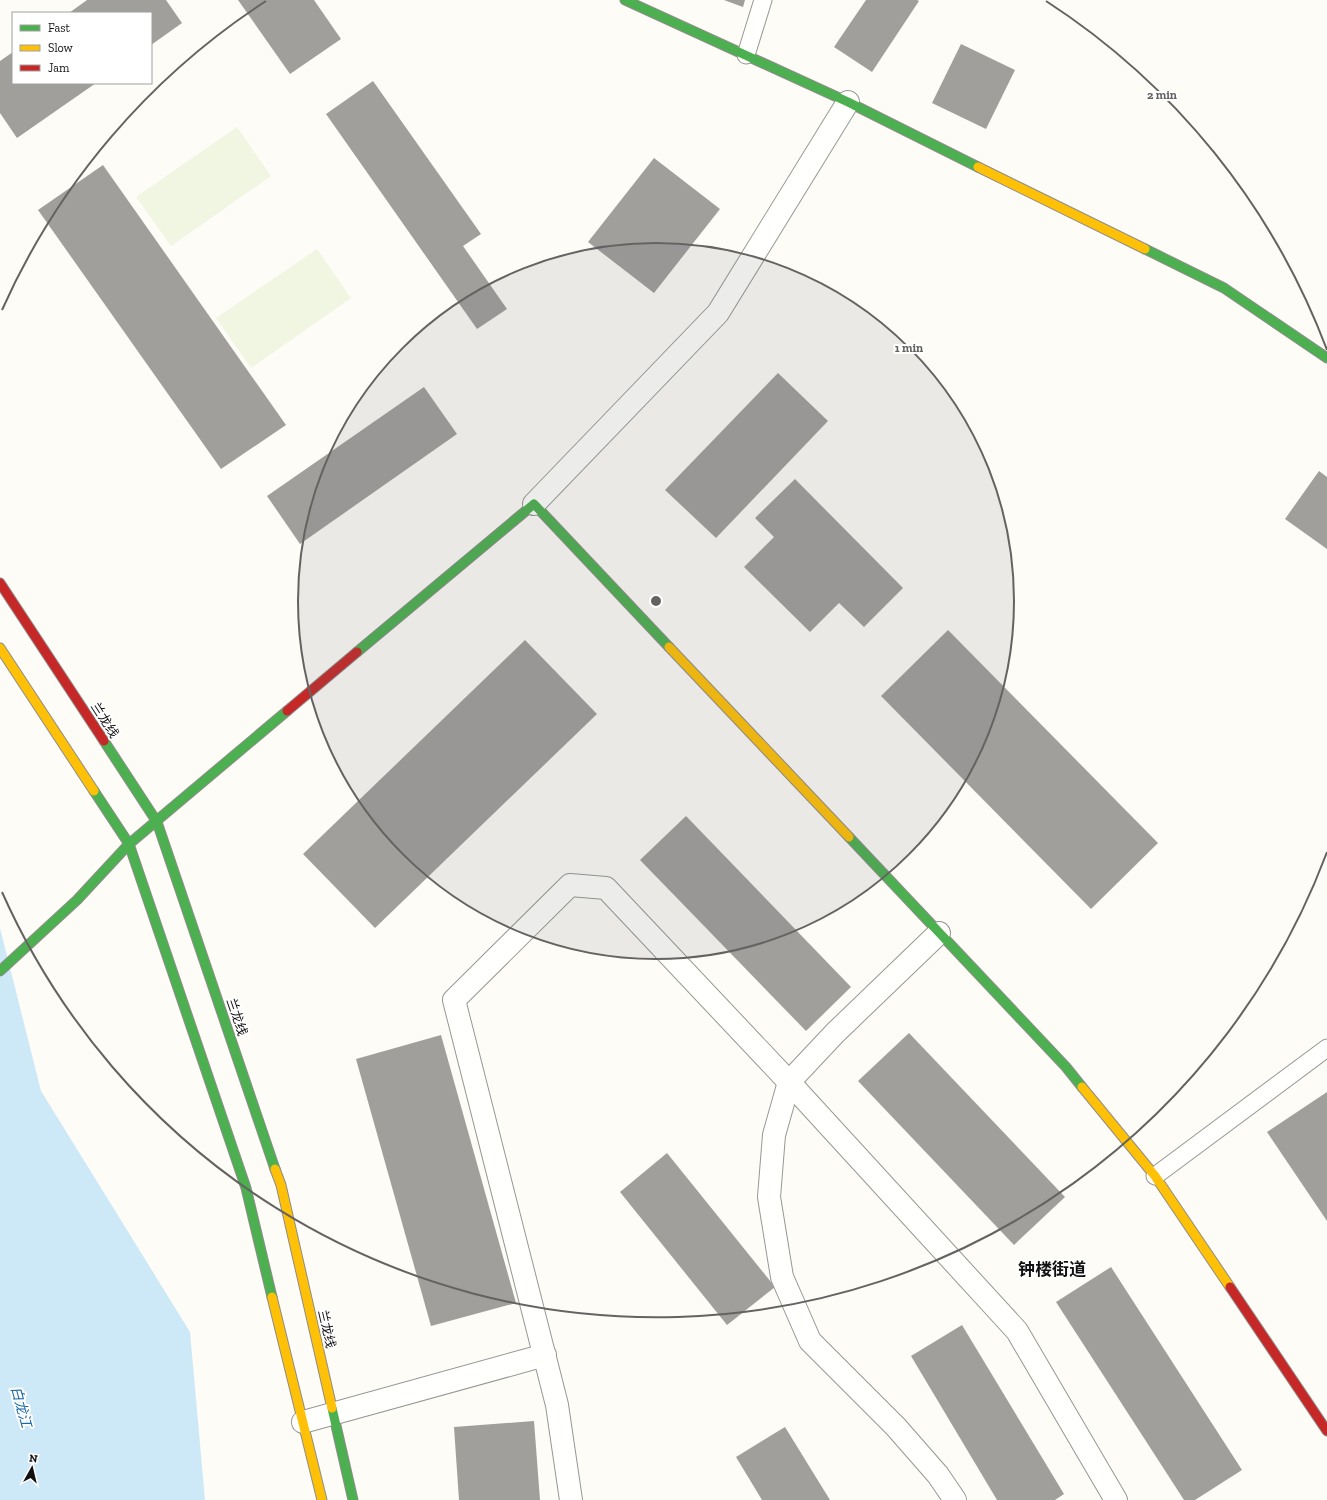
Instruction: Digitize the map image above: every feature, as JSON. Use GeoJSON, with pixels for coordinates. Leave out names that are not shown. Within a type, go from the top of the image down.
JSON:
{"type":"FeatureCollection","features":[{"type":"Feature","properties":{"kind":"main road"},"geometry":{"type":"LineString","coordinates":[[625,0],[848,102],[1224,288],[1327,358]]}},
{"type":"Feature","properties":{"kind":"main road"},"geometry":{"type":"LineString","coordinates":[[0,971],[77,900],[129,844],[534,504],[1066,1067],[1155,1176],[1327,1431]]}},
{"type":"Feature","properties":{"kind":"main road","name":"兰龙线"},"geometry":{"type":"LineString","coordinates":[[0,583],[157,822],[281,1185],[353,1500]]}},
{"type":"Feature","properties":{"kind":"main road"},"geometry":{"type":"LineString","coordinates":[[0,648],[129,844],[246,1188],[322,1500]]}},
{"type":"Feature","properties":{"kind":"street"},"geometry":{"type":"LineString","coordinates":[[534,504],[718,313],[848,102]]}},
{"type":"Feature","properties":{"kind":"street"},"geometry":{"type":"LineString","coordinates":[[571,1500],[557,1405],[454,1000],[570,885],[606,888],[789,1082],[1018,1331],[1116,1500]]}},
{"type":"Feature","properties":{"kind":"street"},"geometry":{"type":"LineString","coordinates":[[939,933],[835,1033],[789,1082],[774,1135],[769,1197],[782,1276],[810,1341],[896,1427],[938,1474],[955,1500]]}},
{"type":"Feature","properties":{"kind":"street"},"geometry":{"type":"LineString","coordinates":[[303,1422],[333,1412],[545,1355]]}},
{"type":"Feature","properties":{"kind":"lane"},"geometry":{"type":"LineString","coordinates":[[746,55],[763,0]]}},
{"type":"Feature","properties":{"kind":"lane"},"geometry":{"type":"LineString","coordinates":[[1155,1176],[1327,1048]]}},
{"type":"Feature","properties":{"kind":"green space"},"geometry":{"type":"Polygon","coordinates":[[[237,127],[271,176],[171,246],[136,197],[237,127]]]}},
{"type":"Feature","properties":{"kind":"green space"},"geometry":{"type":"Polygon","coordinates":[[[317,249],[351,298],[251,368],[216,318],[317,249]]]}},
{"type":"Feature","properties":{"kind":"water","name":"白龙江"},"geometry":{"type":"Polygon","coordinates":[[[0,928],[41,1091],[190,1332],[205,1500],[0,1500],[0,928]]]}},
{"type":"Feature","properties":{"kind":"building"},"geometry":{"type":"Polygon","coordinates":[[[87,0],[166,0],[182,23],[152,44],[152,12],[70,12],[87,0]]]}},
{"type":"Feature","properties":{"kind":"building"},"geometry":{"type":"Polygon","coordinates":[[[238,0],[314,0],[341,39],[290,74],[238,0]]]}},
{"type":"Feature","properties":{"kind":"building"},"geometry":{"type":"Polygon","coordinates":[[[724,0],[745,0],[743,7],[724,0]]]}},
{"type":"Feature","properties":{"kind":"building"},"geometry":{"type":"Polygon","coordinates":[[[866,0],[919,1],[872,72],[834,47],[866,0]]]}},
{"type":"Feature","properties":{"kind":"building"},"geometry":{"type":"Polygon","coordinates":[[[961,44],[1015,70],[986,129],[932,103],[961,44]]]}},
{"type":"Feature","properties":{"kind":"building"},"geometry":{"type":"Polygon","coordinates":[[[12,53],[12,84],[95,84],[17,138],[0,113],[0,61],[12,53]]]}},
{"type":"Feature","properties":{"kind":"building"},"geometry":{"type":"Polygon","coordinates":[[[373,81],[481,234],[463,246],[507,309],[477,329],[326,114],[373,81]]]}},
{"type":"Feature","properties":{"kind":"building"},"geometry":{"type":"Polygon","coordinates":[[[654,158],[720,209],[654,293],[588,242],[654,158]]]}},
{"type":"Feature","properties":{"kind":"building"},"geometry":{"type":"Polygon","coordinates":[[[103,165],[286,425],[221,469],[38,210],[103,165]]]}},
{"type":"Feature","properties":{"kind":"building"},"geometry":{"type":"Polygon","coordinates":[[[778,373],[828,421],[716,538],[665,490],[778,373]]]}},
{"type":"Feature","properties":{"kind":"building"},"geometry":{"type":"Polygon","coordinates":[[[424,387],[457,434],[300,544],[267,496],[424,387]]]}},
{"type":"Feature","properties":{"kind":"building"},"geometry":{"type":"Polygon","coordinates":[[[1319,471],[1327,477],[1327,549],[1285,519],[1319,471]]]}},
{"type":"Feature","properties":{"kind":"building"},"geometry":{"type":"Polygon","coordinates":[[[795,479],[903,588],[864,627],[839,603],[810,632],[744,567],[774,537],[755,518],[795,479]]]}},
{"type":"Feature","properties":{"kind":"building"},"geometry":{"type":"Polygon","coordinates":[[[948,630],[1158,843],[1091,909],[881,696],[948,630]]]}},
{"type":"Feature","properties":{"kind":"building"},"geometry":{"type":"Polygon","coordinates":[[[525,640],[597,714],[375,928],[303,854],[525,640]]]}},
{"type":"Feature","properties":{"kind":"building"},"geometry":{"type":"Polygon","coordinates":[[[686,816],[851,987],[806,1031],[640,860],[686,816]]]}},
{"type":"Feature","properties":{"kind":"building"},"geometry":{"type":"Polygon","coordinates":[[[909,1033],[1065,1197],[1014,1245],[858,1081],[909,1033]]]}},
{"type":"Feature","properties":{"kind":"building"},"geometry":{"type":"Polygon","coordinates":[[[441,1035],[516,1303],[431,1326],[356,1059],[441,1035]]]}},
{"type":"Feature","properties":{"kind":"building"},"geometry":{"type":"Polygon","coordinates":[[[1327,1092],[1327,1221],[1267,1132],[1327,1092]]]}},
{"type":"Feature","properties":{"kind":"building"},"geometry":{"type":"Polygon","coordinates":[[[667,1153],[775,1287],[727,1325],[620,1192],[667,1153]]]}},
{"type":"Feature","properties":{"kind":"building"},"geometry":{"type":"Polygon","coordinates":[[[1111,1267],[1242,1470],[1195,1500],[1184,1500],[1056,1302],[1111,1267]]]}},
{"type":"Feature","properties":{"kind":"building"},"geometry":{"type":"Polygon","coordinates":[[[962,1325],[1064,1494],[1055,1500],[997,1500],[911,1356],[962,1325]]]}},
{"type":"Feature","properties":{"kind":"building"},"geometry":{"type":"Polygon","coordinates":[[[534,1421],[540,1500],[459,1500],[454,1427],[534,1421]]]}},
{"type":"Feature","properties":{"kind":"building"},"geometry":{"type":"Polygon","coordinates":[[[785,1427],[830,1500],[762,1500],[736,1457],[785,1427]]]}},
{"type":"Feature","properties":{"kind":"traffic: fast"},"geometry":{"type":"LineString","coordinates":[[625,0],[848,102],[978,167]]}},
{"type":"Feature","properties":{"kind":"traffic: fast"},"geometry":{"type":"LineString","coordinates":[[1145,249],[1224,288],[1327,358]]}},
{"type":"Feature","properties":{"kind":"traffic: fast"},"geometry":{"type":"LineString","coordinates":[[357,652],[534,504],[669,647]]}},
{"type":"Feature","properties":{"kind":"traffic: fast"},"geometry":{"type":"LineString","coordinates":[[0,971],[77,900],[129,844],[287,711]]}},
{"type":"Feature","properties":{"kind":"traffic: fast"},"geometry":{"type":"LineString","coordinates":[[104,741],[157,822],[275,1169]]}},
{"type":"Feature","properties":{"kind":"traffic: fast"},"geometry":{"type":"LineString","coordinates":[[94,791],[129,844],[246,1188],[272,1297]]}},
{"type":"Feature","properties":{"kind":"traffic: fast"},"geometry":{"type":"LineString","coordinates":[[849,837],[1066,1067],[1082,1087]]}},
{"type":"Feature","properties":{"kind":"traffic: fast"},"geometry":{"type":"LineString","coordinates":[[332,1408],[353,1500]]}},
{"type":"Feature","properties":{"kind":"traffic: slow"},"geometry":{"type":"LineString","coordinates":[[978,167],[1145,249]]}},
{"type":"Feature","properties":{"kind":"traffic: slow"},"geometry":{"type":"LineString","coordinates":[[669,647],[849,837]]}},
{"type":"Feature","properties":{"kind":"traffic: slow"},"geometry":{"type":"LineString","coordinates":[[0,648],[94,791]]}},
{"type":"Feature","properties":{"kind":"traffic: slow"},"geometry":{"type":"LineString","coordinates":[[1082,1087],[1155,1176],[1230,1287]]}},
{"type":"Feature","properties":{"kind":"traffic: slow"},"geometry":{"type":"LineString","coordinates":[[275,1169],[281,1185],[332,1408]]}},
{"type":"Feature","properties":{"kind":"traffic: slow"},"geometry":{"type":"LineString","coordinates":[[272,1297],[322,1500]]}},
{"type":"Feature","properties":{"kind":"traffic: jam"},"geometry":{"type":"LineString","coordinates":[[0,583],[104,741]]}},
{"type":"Feature","properties":{"kind":"traffic: jam"},"geometry":{"type":"LineString","coordinates":[[287,711],[357,652]]}},
{"type":"Feature","properties":{"kind":"traffic: jam"},"geometry":{"type":"LineString","coordinates":[[1230,1287],[1327,1431]]}},
{"type":"Feature","properties":{"kind":"district","name":"钟楼街道"},"geometry":{"type":"Point","coordinates":[1052,1269]}}]}
